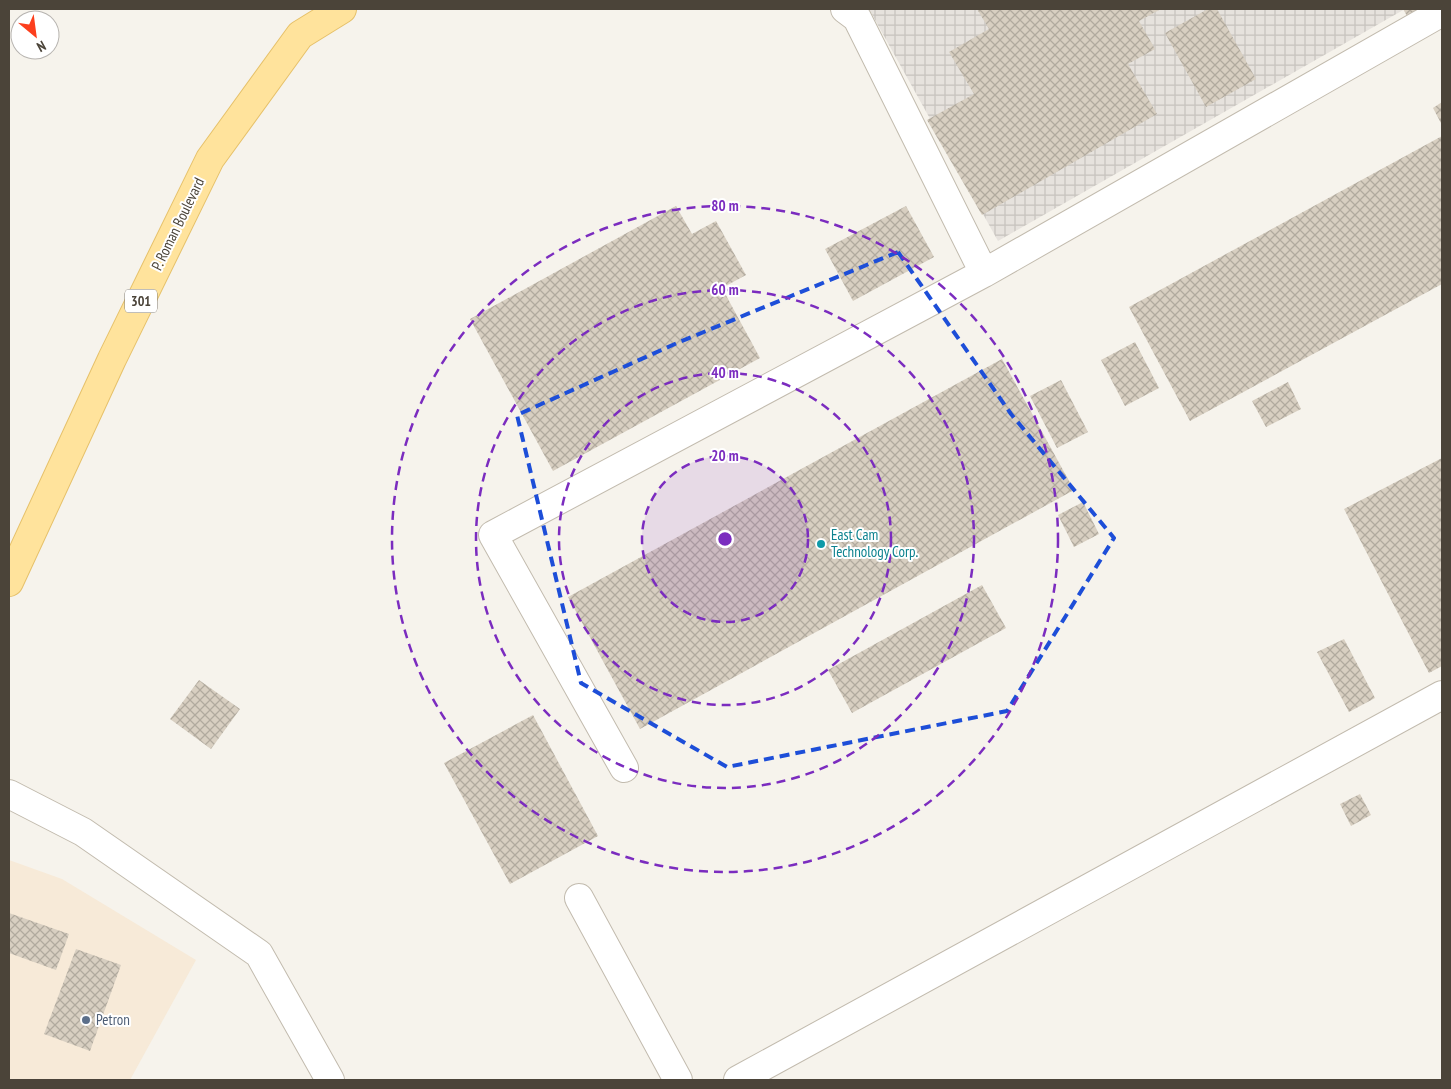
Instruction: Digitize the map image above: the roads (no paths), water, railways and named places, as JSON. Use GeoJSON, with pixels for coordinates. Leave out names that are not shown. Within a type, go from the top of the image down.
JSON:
{"type":"FeatureCollection","features":[{"type":"Feature","properties":{"kind":"main road"},"geometry":{"type":"LineString","coordinates":[[300,35],[303,9]]}},
{"type":"Feature","properties":{"kind":"main road","name":"P. Roman Boulevard"},"geometry":{"type":"LineString","coordinates":[[9,582],[112,359],[210,159],[300,35],[342,9]]}},
{"type":"Feature","properties":{"kind":"street"},"geometry":{"type":"LineString","coordinates":[[845,9],[857,18],[984,273]]}},
{"type":"Feature","properties":{"kind":"street"},"geometry":{"type":"LineString","coordinates":[[624,768],[493,535],[984,273],[1442,12]]}},
{"type":"Feature","properties":{"kind":"street"},"geometry":{"type":"LineString","coordinates":[[738,1080],[1442,695]]}},
{"type":"Feature","properties":{"kind":"street"},"geometry":{"type":"LineString","coordinates":[[9,794],[83,832],[258,954],[330,1080]]}},
{"type":"Feature","properties":{"kind":"street"},"geometry":{"type":"LineString","coordinates":[[580,898],[678,1080]]}},
{"type":"Feature","properties":{"kind":"place","name":"East Cam Technology Corp."},"geometry":{"type":"Point","coordinates":[821,544]}},
{"type":"Feature","properties":{"kind":"place","name":"Petron"},"geometry":{"type":"Point","coordinates":[86,1020]}}]}
